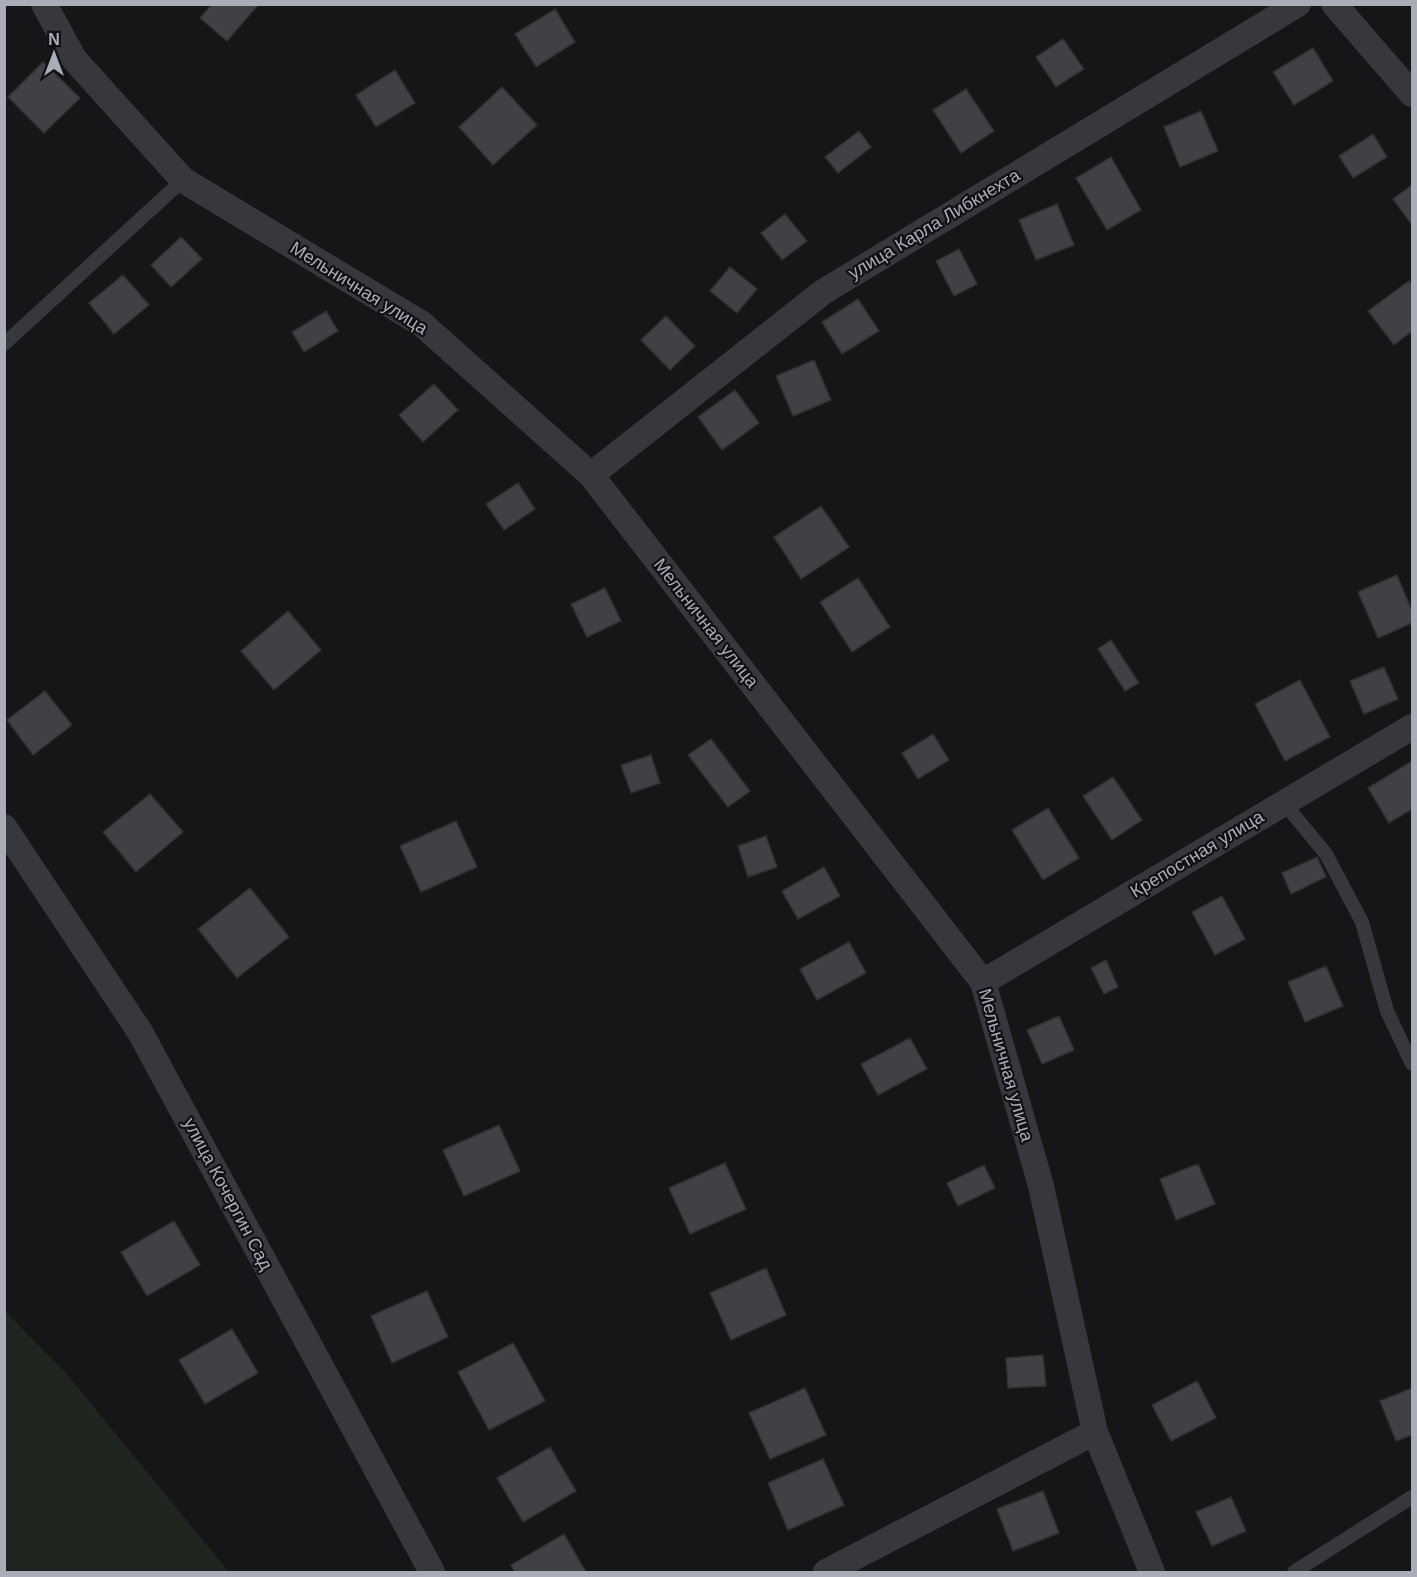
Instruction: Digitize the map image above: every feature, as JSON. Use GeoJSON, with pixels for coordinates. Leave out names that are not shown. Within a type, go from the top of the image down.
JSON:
{"type":"FeatureCollection","features":[{"type":"Feature","properties":{"kind":"street","name":"Мельничная улица"},"geometry":{"type":"LineString","coordinates":[[44,4],[74,59],[183,180],[422,324],[591,475],[983,982],[1041,1186],[1095,1432],[1152,1572]]}},
{"type":"Feature","properties":{"kind":"street","name":"улица Карла Либкнехта"},"geometry":{"type":"LineString","coordinates":[[591,475],[822,292],[1298,4]]}},
{"type":"Feature","properties":{"kind":"street"},"geometry":{"type":"LineString","coordinates":[[1334,4],[1413,94]]}},
{"type":"Feature","properties":{"kind":"street","name":"Крепостная улица"},"geometry":{"type":"LineString","coordinates":[[983,982],[1413,727]]}},
{"type":"Feature","properties":{"kind":"street","name":"улица Кочергин Сад"},"geometry":{"type":"LineString","coordinates":[[4,827],[140,1032],[432,1572]]}},
{"type":"Feature","properties":{"kind":"street"},"geometry":{"type":"LineString","coordinates":[[826,1572],[1095,1432]]}},
{"type":"Feature","properties":{"kind":"lane"},"geometry":{"type":"LineString","coordinates":[[4,344],[183,180]]}},
{"type":"Feature","properties":{"kind":"lane"},"geometry":{"type":"LineString","coordinates":[[1284,803],[1326,854],[1362,922],[1387,1011],[1413,1064]]}},
{"type":"Feature","properties":{"kind":"lane"},"geometry":{"type":"LineString","coordinates":[[1294,1572],[1413,1497]]}},
{"type":"Feature","properties":{"kind":"shaded area"},"geometry":{"type":"Polygon","coordinates":[[[5,1311],[65,1372],[229,1572],[5,1572],[5,1311]]]}},
{"type":"Feature","properties":{"kind":"building"},"geometry":{"type":"Polygon","coordinates":[[[212,4],[259,4],[227,41],[200,18],[212,4]]]}},
{"type":"Feature","properties":{"kind":"building"},"geometry":{"type":"Polygon","coordinates":[[[555,9],[575,42],[536,67],[515,34],[555,9]]]}},
{"type":"Feature","properties":{"kind":"building"},"geometry":{"type":"Polygon","coordinates":[[[1063,39],[1084,69],[1056,87],[1036,57],[1063,39]]]}},
{"type":"Feature","properties":{"kind":"building"},"geometry":{"type":"Polygon","coordinates":[[[1313,48],[1333,81],[1294,105],[1273,72],[1313,48]]]}},
{"type":"Feature","properties":{"kind":"building"},"geometry":{"type":"Polygon","coordinates":[[[43,62],[80,98],[44,133],[8,97],[43,62]]]}},
{"type":"Feature","properties":{"kind":"building"},"geometry":{"type":"Polygon","coordinates":[[[395,70],[415,103],[376,127],[356,95],[395,70]]]}},
{"type":"Feature","properties":{"kind":"building"},"geometry":{"type":"Polygon","coordinates":[[[502,87],[537,125],[493,165],[459,127],[502,87]]]}},
{"type":"Feature","properties":{"kind":"building"},"geometry":{"type":"Polygon","coordinates":[[[966,89],[994,131],[961,153],[933,110],[966,89]]]}},
{"type":"Feature","properties":{"kind":"building"},"geometry":{"type":"Polygon","coordinates":[[[1201,111],[1218,151],[1180,167],[1164,127],[1201,111]]]}},
{"type":"Feature","properties":{"kind":"building"},"geometry":{"type":"Polygon","coordinates":[[[859,131],[871,147],[838,173],[825,157],[859,131]]]}},
{"type":"Feature","properties":{"kind":"building"},"geometry":{"type":"Polygon","coordinates":[[[1373,134],[1387,157],[1353,178],[1339,156],[1373,134]]]}},
{"type":"Feature","properties":{"kind":"building"},"geometry":{"type":"Polygon","coordinates":[[[1111,157],[1141,210],[1107,230],[1076,178],[1111,157]]]}},
{"type":"Feature","properties":{"kind":"building"},"geometry":{"type":"Polygon","coordinates":[[[1412,185],[1412,225],[1393,199],[1412,185]]]}},
{"type":"Feature","properties":{"kind":"building"},"geometry":{"type":"Polygon","coordinates":[[[1057,204],[1074,245],[1036,260],[1019,220],[1057,204]]]}},
{"type":"Feature","properties":{"kind":"building"},"geometry":{"type":"Polygon","coordinates":[[[785,214],[807,241],[782,260],[761,233],[785,214]]]}},
{"type":"Feature","properties":{"kind":"building"},"geometry":{"type":"Polygon","coordinates":[[[181,237],[202,259],[171,287],[151,265],[181,237]]]}},
{"type":"Feature","properties":{"kind":"building"},"geometry":{"type":"Polygon","coordinates":[[[959,249],[977,284],[954,296],[936,261],[959,249]]]}},
{"type":"Feature","properties":{"kind":"building"},"geometry":{"type":"Polygon","coordinates":[[[730,267],[757,289],[737,313],[710,291],[730,267]]]}},
{"type":"Feature","properties":{"kind":"building"},"geometry":{"type":"Polygon","coordinates":[[[123,275],[149,305],[114,334],[89,303],[123,275]]]}},
{"type":"Feature","properties":{"kind":"building"},"geometry":{"type":"Polygon","coordinates":[[[1409,281],[1412,286],[1412,331],[1394,345],[1368,311],[1409,281]]]}},
{"type":"Feature","properties":{"kind":"building"},"geometry":{"type":"Polygon","coordinates":[[[858,299],[879,331],[842,354],[822,322],[858,299]]]}},
{"type":"Feature","properties":{"kind":"building"},"geometry":{"type":"Polygon","coordinates":[[[326,311],[338,331],[304,352],[292,332],[326,311]]]}},
{"type":"Feature","properties":{"kind":"building"},"geometry":{"type":"Polygon","coordinates":[[[666,316],[695,346],[670,370],[641,340],[666,316]]]}},
{"type":"Feature","properties":{"kind":"building"},"geometry":{"type":"Polygon","coordinates":[[[814,360],[831,400],[793,416],[776,376],[814,360]]]}},
{"type":"Feature","properties":{"kind":"building"},"geometry":{"type":"Polygon","coordinates":[[[434,384],[458,410],[423,442],[399,415],[434,384]]]}},
{"type":"Feature","properties":{"kind":"building"},"geometry":{"type":"Polygon","coordinates":[[[735,390],[759,423],[722,450],[698,417],[735,390]]]}},
{"type":"Feature","properties":{"kind":"building"},"geometry":{"type":"Polygon","coordinates":[[[518,483],[535,509],[504,530],[486,504],[518,483]]]}},
{"type":"Feature","properties":{"kind":"building"},"geometry":{"type":"Polygon","coordinates":[[[821,506],[849,547],[801,579],[774,537],[821,506]]]}},
{"type":"Feature","properties":{"kind":"building"},"geometry":{"type":"Polygon","coordinates":[[[1397,575],[1412,611],[1412,623],[1378,638],[1358,592],[1397,575]]]}},
{"type":"Feature","properties":{"kind":"building"},"geometry":{"type":"Polygon","coordinates":[[[858,578],[890,627],[852,652],[820,602],[858,578]]]}},
{"type":"Feature","properties":{"kind":"building"},"geometry":{"type":"Polygon","coordinates":[[[605,588],[621,621],[587,637],[571,604],[605,588]]]}},
{"type":"Feature","properties":{"kind":"building"},"geometry":{"type":"Polygon","coordinates":[[[288,611],[321,650],[274,690],[241,651],[288,611]]]}},
{"type":"Feature","properties":{"kind":"building"},"geometry":{"type":"Polygon","coordinates":[[[1111,640],[1139,683],[1125,691],[1098,649],[1111,640]]]}},
{"type":"Feature","properties":{"kind":"building"},"geometry":{"type":"Polygon","coordinates":[[[1384,667],[1398,699],[1364,714],[1350,681],[1384,667]]]}},
{"type":"Feature","properties":{"kind":"building"},"geometry":{"type":"Polygon","coordinates":[[[1300,680],[1330,737],[1285,761],[1255,704],[1300,680]]]}},
{"type":"Feature","properties":{"kind":"building"},"geometry":{"type":"Polygon","coordinates":[[[45,691],[72,725],[33,755],[7,720],[45,691]]]}},
{"type":"Feature","properties":{"kind":"building"},"geometry":{"type":"Polygon","coordinates":[[[933,734],[949,760],[918,779],[902,753],[933,734]]]}},
{"type":"Feature","properties":{"kind":"building"},"geometry":{"type":"Polygon","coordinates":[[[711,739],[750,791],[728,807],[688,755],[711,739]]]}},
{"type":"Feature","properties":{"kind":"building"},"geometry":{"type":"Polygon","coordinates":[[[651,755],[660,783],[631,793],[621,765],[651,755]]]}},
{"type":"Feature","properties":{"kind":"building"},"geometry":{"type":"Polygon","coordinates":[[[1412,761],[1412,809],[1389,823],[1368,788],[1412,761]]]}},
{"type":"Feature","properties":{"kind":"building"},"geometry":{"type":"Polygon","coordinates":[[[1113,777],[1142,820],[1112,840],[1083,796],[1113,777]]]}},
{"type":"Feature","properties":{"kind":"building"},"geometry":{"type":"Polygon","coordinates":[[[150,794],[183,832],[136,872],[103,832],[150,794]]]}},
{"type":"Feature","properties":{"kind":"building"},"geometry":{"type":"Polygon","coordinates":[[[1048,808],[1079,858],[1043,880],[1012,830],[1048,808]]]}},
{"type":"Feature","properties":{"kind":"building"},"geometry":{"type":"Polygon","coordinates":[[[456,821],[477,867],[421,892],[400,846],[456,821]]]}},
{"type":"Feature","properties":{"kind":"building"},"geometry":{"type":"Polygon","coordinates":[[[766,836],[777,867],[748,877],[738,846],[766,836]]]}},
{"type":"Feature","properties":{"kind":"building"},"geometry":{"type":"Polygon","coordinates":[[[1317,857],[1326,877],[1291,894],[1282,873],[1317,857]]]}},
{"type":"Feature","properties":{"kind":"building"},"geometry":{"type":"Polygon","coordinates":[[[824,867],[840,896],[798,919],[782,891],[824,867]]]}},
{"type":"Feature","properties":{"kind":"building"},"geometry":{"type":"Polygon","coordinates":[[[250,888],[289,937],[237,978],[198,929],[250,888]]]}},
{"type":"Feature","properties":{"kind":"building"},"geometry":{"type":"Polygon","coordinates":[[[1222,896],[1245,939],[1215,955],[1192,912],[1222,896]]]}},
{"type":"Feature","properties":{"kind":"building"},"geometry":{"type":"Polygon","coordinates":[[[849,942],[866,973],[817,1000],[800,969],[849,942]]]}},
{"type":"Feature","properties":{"kind":"building"},"geometry":{"type":"Polygon","coordinates":[[[1106,960],[1118,987],[1104,994],[1091,968],[1106,960]]]}},
{"type":"Feature","properties":{"kind":"building"},"geometry":{"type":"Polygon","coordinates":[[[1326,966],[1343,1006],[1305,1022],[1288,982],[1326,966]]]}},
{"type":"Feature","properties":{"kind":"building"},"geometry":{"type":"Polygon","coordinates":[[[1059,1016],[1074,1050],[1042,1064],[1027,1030],[1059,1016]]]}},
{"type":"Feature","properties":{"kind":"building"},"geometry":{"type":"Polygon","coordinates":[[[910,1038],[927,1069],[878,1095],[861,1064],[910,1038]]]}},
{"type":"Feature","properties":{"kind":"building"},"geometry":{"type":"Polygon","coordinates":[[[499,1125],[520,1171],[464,1196],[443,1150],[499,1125]]]}},
{"type":"Feature","properties":{"kind":"building"},"geometry":{"type":"Polygon","coordinates":[[[725,1163],[746,1209],[690,1234],[669,1188],[725,1163]]]}},
{"type":"Feature","properties":{"kind":"building"},"geometry":{"type":"Polygon","coordinates":[[[1198,1164],[1215,1204],[1176,1220],[1160,1179],[1198,1164]]]}},
{"type":"Feature","properties":{"kind":"building"},"geometry":{"type":"Polygon","coordinates":[[[984,1165],[995,1188],[958,1206],[947,1183],[984,1165]]]}},
{"type":"Feature","properties":{"kind":"building"},"geometry":{"type":"Polygon","coordinates":[[[174,1221],[200,1265],[147,1296],[121,1252],[174,1221]]]}},
{"type":"Feature","properties":{"kind":"building"},"geometry":{"type":"Polygon","coordinates":[[[766,1268],[786,1315],[731,1340],[710,1293],[766,1268]]]}},
{"type":"Feature","properties":{"kind":"building"},"geometry":{"type":"Polygon","coordinates":[[[427,1291],[448,1337],[392,1363],[371,1316],[427,1291]]]}},
{"type":"Feature","properties":{"kind":"building"},"geometry":{"type":"Polygon","coordinates":[[[232,1329],[258,1373],[205,1404],[179,1360],[232,1329]]]}},
{"type":"Feature","properties":{"kind":"building"},"geometry":{"type":"Polygon","coordinates":[[[513,1343],[545,1401],[489,1430],[458,1372],[513,1343]]]}},
{"type":"Feature","properties":{"kind":"building"},"geometry":{"type":"Polygon","coordinates":[[[1043,1355],[1046,1386],[1008,1388],[1006,1358],[1043,1355]]]}},
{"type":"Feature","properties":{"kind":"building"},"geometry":{"type":"Polygon","coordinates":[[[1197,1381],[1216,1418],[1171,1441],[1152,1405],[1197,1381]]]}},
{"type":"Feature","properties":{"kind":"building"},"geometry":{"type":"Polygon","coordinates":[[[805,1388],[826,1435],[770,1459],[749,1413],[805,1388]]]}},
{"type":"Feature","properties":{"kind":"building"},"geometry":{"type":"Polygon","coordinates":[[[1412,1388],[1412,1435],[1396,1441],[1380,1401],[1412,1388]]]}},
{"type":"Feature","properties":{"kind":"building"},"geometry":{"type":"Polygon","coordinates":[[[550,1447],[576,1491],[523,1522],[497,1478],[550,1447]]]}},
{"type":"Feature","properties":{"kind":"building"},"geometry":{"type":"Polygon","coordinates":[[[823,1459],[844,1505],[788,1530],[768,1483],[823,1459]]]}},
{"type":"Feature","properties":{"kind":"building"},"geometry":{"type":"Polygon","coordinates":[[[1043,1491],[1059,1533],[1013,1551],[997,1509],[1043,1491]]]}},
{"type":"Feature","properties":{"kind":"building"},"geometry":{"type":"Polygon","coordinates":[[[1231,1497],[1246,1531],[1212,1546],[1196,1512],[1231,1497]]]}},
{"type":"Feature","properties":{"kind":"building"},"geometry":{"type":"Polygon","coordinates":[[[564,1534],[586,1572],[515,1572],[511,1565],[564,1534]]]}}]}
